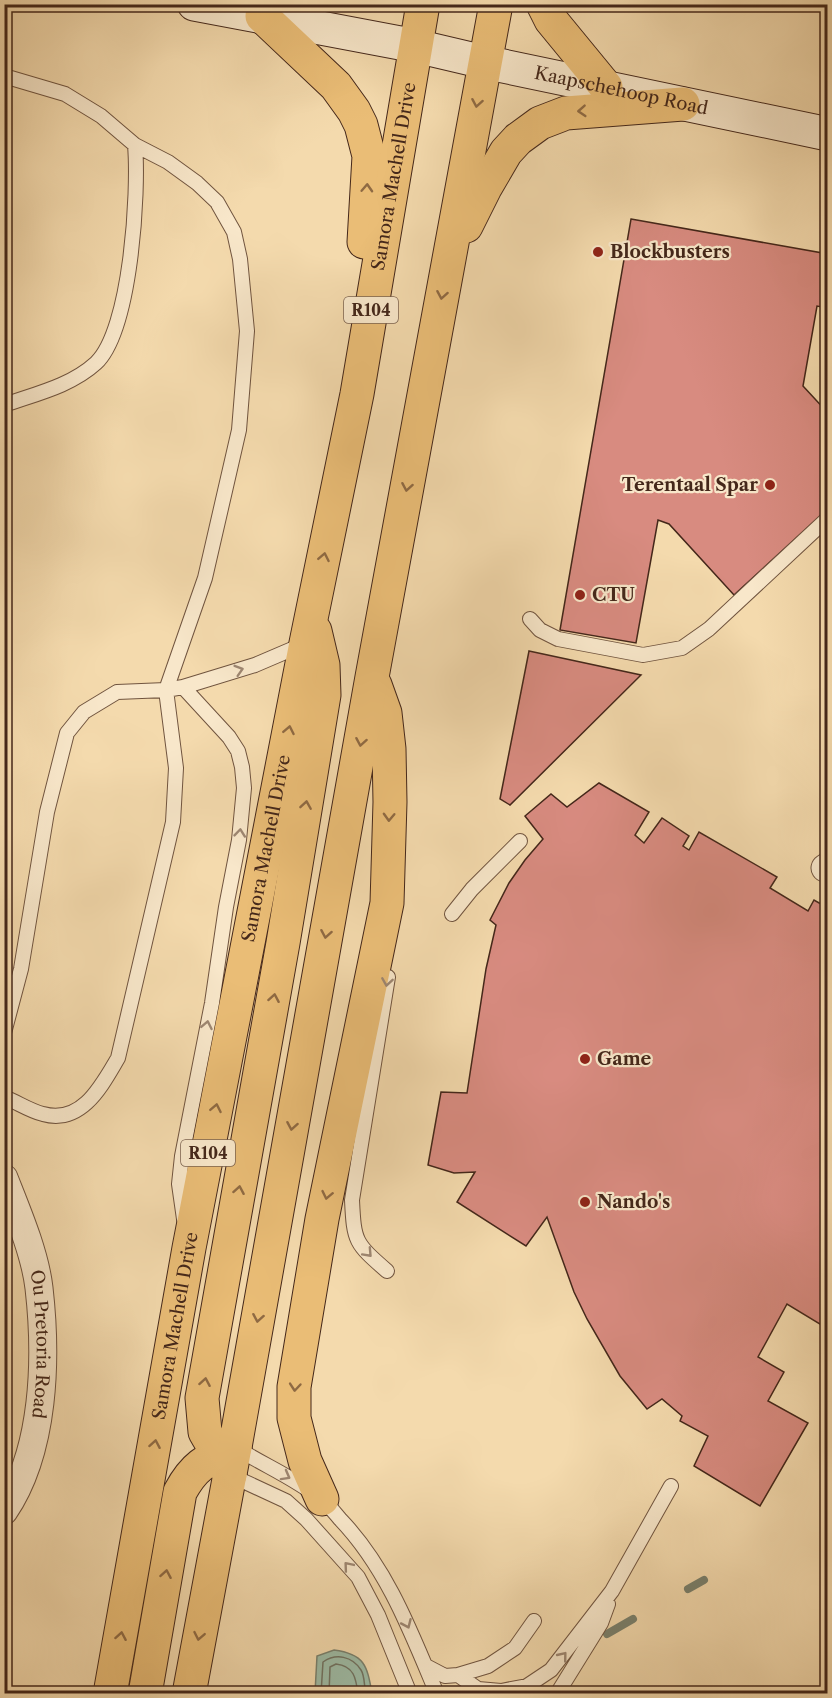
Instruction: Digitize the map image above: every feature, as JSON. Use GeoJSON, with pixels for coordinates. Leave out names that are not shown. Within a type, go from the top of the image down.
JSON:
{"type":"FeatureCollection","features":[{"type":"Feature","properties":{"kind":"main road","name":"Kaapschehoop Road"},"geometry":{"type":"LineString","coordinates":[[194,4],[416,46],[828,134]]}},
{"type":"Feature","properties":{"kind":"main road","name":"Samora Machell Drive"},"geometry":{"type":"LineString","coordinates":[[110,1694],[189,1248],[357,394],[423,4]]}},
{"type":"Feature","properties":{"kind":"main road"},"geometry":{"type":"LineString","coordinates":[[189,1694],[227,1459],[496,4]]}},
{"type":"Feature","properties":{"kind":"main road"},"geometry":{"type":"LineString","coordinates":[[543,4],[552,20],[606,87]]}},
{"type":"Feature","properties":{"kind":"main road"},"geometry":{"type":"LineString","coordinates":[[262,16],[336,86],[354,111],[369,156],[357,394]]}},
{"type":"Feature","properties":{"kind":"main road"},"geometry":{"type":"LineString","coordinates":[[448,263],[485,188],[506,152],[518,139],[540,123],[566,112],[683,104]]}},
{"type":"Feature","properties":{"kind":"main road"},"geometry":{"type":"LineString","coordinates":[[227,1459],[205,1432],[202,1398],[281,955],[324,694],[323,665],[309,629]]}},
{"type":"Feature","properties":{"kind":"main road"},"geometry":{"type":"LineString","coordinates":[[322,1499],[305,1461],[294,1418],[294,1387],[322,1218],[387,903],[389,750],[385,713],[372,677]]}},
{"type":"Feature","properties":{"kind":"main road"},"geometry":{"type":"LineString","coordinates":[[146,1694],[180,1492],[190,1473],[227,1459]]}},
{"type":"Feature","properties":{"kind":"street","name":"Ou Pretoria Road"},"geometry":{"type":"LineString","coordinates":[[4,1178],[22,1223],[39,1286],[43,1379],[32,1449],[15,1496],[4,1511]]}},
{"type":"Feature","properties":{"kind":"lane"},"geometry":{"type":"LineString","coordinates":[[4,76],[65,94],[101,116],[135,145],[168,162],[197,183],[217,202],[234,232],[247,331],[237,441],[205,578],[166,690],[176,768],[173,822],[118,1058],[88,1103],[78,1110],[59,1115],[44,1114],[4,1097]]}},
{"type":"Feature","properties":{"kind":"lane"},"geometry":{"type":"LineString","coordinates":[[4,405],[67,383],[97,362],[115,332],[127,283],[137,174],[135,145]]}},
{"type":"Feature","properties":{"kind":"lane"},"geometry":{"type":"LineString","coordinates":[[530,619],[540,630],[558,639],[643,655],[682,648],[709,629],[828,518]]}},
{"type":"Feature","properties":{"kind":"lane"},"geometry":{"type":"LineString","coordinates":[[4,1033],[21,969],[47,812],[67,733],[84,711],[117,692],[183,687],[255,665],[309,629]]}},
{"type":"Feature","properties":{"kind":"lane"},"geometry":{"type":"LineString","coordinates":[[183,687],[229,737],[238,751],[242,767],[243,788],[239,840],[212,1002],[182,1156],[180,1195],[189,1248]]}},
{"type":"Feature","properties":{"kind":"lane"},"geometry":{"type":"LineString","coordinates":[[452,914],[472,889],[520,842]]}},
{"type":"Feature","properties":{"kind":"lane"},"geometry":{"type":"LineString","coordinates":[[387,903],[392,937],[389,969],[352,1200],[353,1233],[364,1251],[387,1271]]}},
{"type":"Feature","properties":{"kind":"lane"},"geometry":{"type":"LineString","coordinates":[[227,1459],[261,1463],[288,1476],[322,1499],[355,1534],[380,1571],[402,1612],[437,1694]]}},
{"type":"Feature","properties":{"kind":"lane"},"geometry":{"type":"LineString","coordinates":[[227,1459],[286,1501],[306,1519],[358,1577],[378,1615],[410,1694]]}},
{"type":"Feature","properties":{"kind":"lane"},"geometry":{"type":"LineString","coordinates":[[459,1675],[478,1689],[501,1691],[527,1686],[551,1670],[612,1591],[671,1486]]}},
{"type":"Feature","properties":{"kind":"lane"},"geometry":{"type":"LineString","coordinates":[[557,1694],[601,1623],[612,1591]]}},
{"type":"Feature","properties":{"kind":"lane"},"geometry":{"type":"LineString","coordinates":[[426,1666],[445,1676],[459,1675],[488,1666],[515,1648],[534,1621]]}},
{"type":"Feature","properties":{"kind":"water"},"geometry":{"type":"Polygon","coordinates":[[[334,1650],[352,1655],[363,1663],[372,1693],[315,1693],[317,1656],[334,1650]]]}},
{"type":"Feature","properties":{"kind":"building"},"geometry":{"type":"Polygon","coordinates":[[[631,219],[828,254],[828,308],[817,306],[803,386],[828,413],[828,509],[734,595],[669,524],[658,520],[636,643],[560,630],[631,219]]]}},
{"type":"Feature","properties":{"kind":"building"},"geometry":{"type":"Polygon","coordinates":[[[529,651],[641,675],[510,805],[500,799],[529,651]]]}},
{"type":"Feature","properties":{"kind":"building"},"geometry":{"type":"Polygon","coordinates":[[[599,783],[649,812],[635,835],[644,843],[662,818],[689,836],[683,846],[689,850],[699,832],[777,877],[770,888],[808,911],[814,900],[828,908],[828,1329],[787,1304],[758,1357],[784,1372],[768,1401],[808,1423],[760,1506],[694,1466],[708,1436],[680,1421],[682,1416],[662,1399],[647,1409],[620,1376],[574,1292],[547,1217],[526,1246],[457,1202],[475,1172],[454,1173],[428,1165],[441,1092],[467,1093],[486,969],[496,925],[490,920],[509,883],[543,839],[525,816],[551,794],[567,807],[599,783]]]}},
{"type":"Feature","properties":{"kind":"waterway"},"geometry":{"type":"LineString","coordinates":[[688,1589],[704,1580]]}},
{"type":"Feature","properties":{"kind":"waterway"},"geometry":{"type":"LineString","coordinates":[[607,1634],[633,1619]]}},
{"type":"Feature","properties":{"kind":"place","name":"Blockbusters"},"geometry":{"type":"Point","coordinates":[598,252]}},
{"type":"Feature","properties":{"kind":"place","name":"Terentaal Spar"},"geometry":{"type":"Point","coordinates":[770,485]}},
{"type":"Feature","properties":{"kind":"place","name":"CTU"},"geometry":{"type":"Point","coordinates":[580,595]}},
{"type":"Feature","properties":{"kind":"place","name":"Game"},"geometry":{"type":"Point","coordinates":[585,1059]}},
{"type":"Feature","properties":{"kind":"place","name":"Nando's"},"geometry":{"type":"Point","coordinates":[585,1202]}}]}
